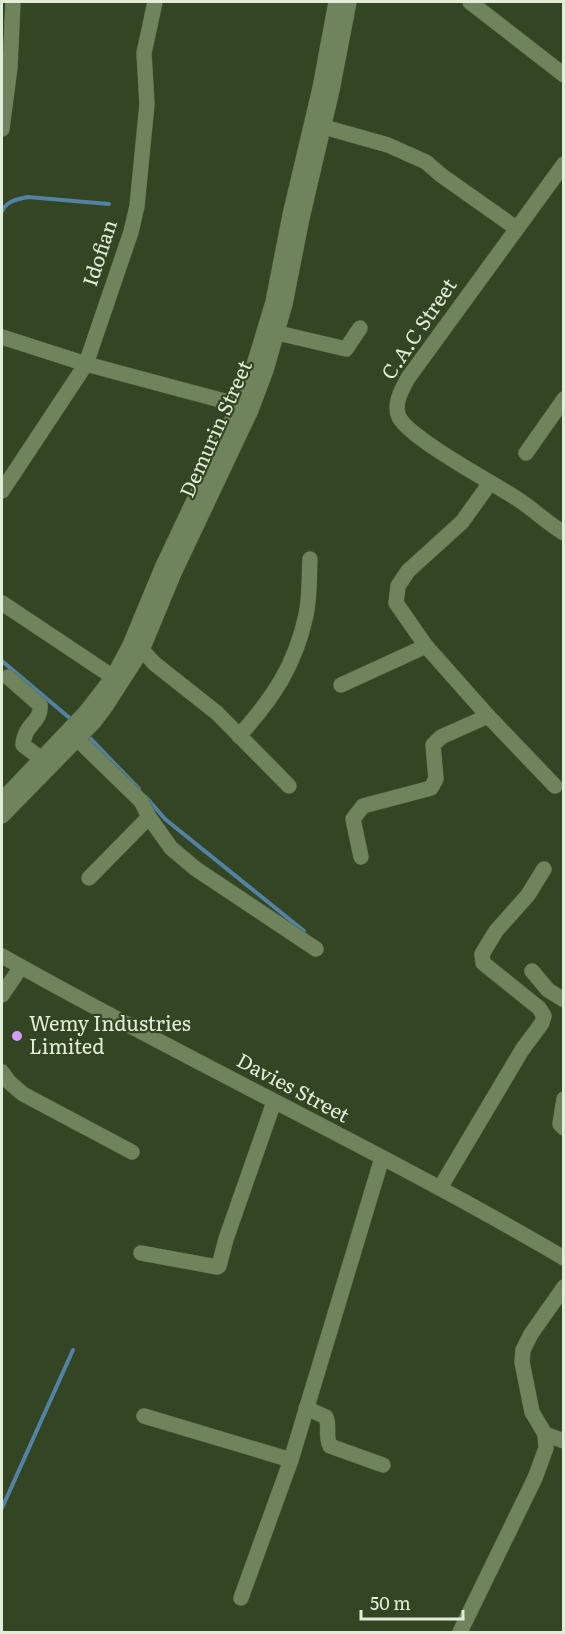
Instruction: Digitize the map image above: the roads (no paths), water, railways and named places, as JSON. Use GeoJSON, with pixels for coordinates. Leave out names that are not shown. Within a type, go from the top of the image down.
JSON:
{"type":"FeatureCollection","features":[{"type":"Feature","properties":{"kind":"street"},"geometry":{"type":"LineString","coordinates":[[2,129],[10,67],[13,2]]}},
{"type":"Feature","properties":{"kind":"street","name":"Idofian"},"geometry":{"type":"LineString","coordinates":[[2,490],[86,364],[131,231],[137,206],[147,104],[144,52],[155,2]]}},
{"type":"Feature","properties":{"kind":"street","name":"Demurin Street"},"geometry":{"type":"LineString","coordinates":[[89,718],[130,645],[162,568],[239,405],[254,366],[273,302],[290,215],[320,88],[336,2]]}},
{"type":"Feature","properties":{"kind":"street","name":"Demurin Street"},"geometry":{"type":"LineString","coordinates":[[2,816],[46,762],[89,718],[106,706],[142,650],[174,573],[251,410],[278,333],[349,2]]}},
{"type":"Feature","properties":{"kind":"street"},"geometry":{"type":"LineString","coordinates":[[470,2],[490,7],[564,75]]}},
{"type":"Feature","properties":{"kind":"street"},"geometry":{"type":"LineString","coordinates":[[324,127],[388,145],[426,162],[516,228]]}},
{"type":"Feature","properties":{"kind":"street","name":"C.A.C Street"},"geometry":{"type":"LineString","coordinates":[[563,533],[542,515],[437,449],[404,424],[399,416],[398,407],[399,395],[408,378],[564,164]]}},
{"type":"Feature","properties":{"kind":"street"},"geometry":{"type":"LineString","coordinates":[[278,333],[346,349],[360,328]]}},
{"type":"Feature","properties":{"kind":"street"},"geometry":{"type":"LineString","coordinates":[[2,337],[86,364],[239,405]]}},
{"type":"Feature","properties":{"kind":"street"},"geometry":{"type":"LineString","coordinates":[[526,453],[564,399]]}},
{"type":"Feature","properties":{"kind":"street"},"geometry":{"type":"LineString","coordinates":[[490,483],[462,522],[408,571],[398,586],[396,603],[426,646],[488,716],[555,786]]}},
{"type":"Feature","properties":{"kind":"street"},"geometry":{"type":"LineString","coordinates":[[239,736],[265,707],[277,690],[287,669],[306,614],[310,559]]}},
{"type":"Feature","properties":{"kind":"street"},"geometry":{"type":"LineString","coordinates":[[2,603],[112,677]]}},
{"type":"Feature","properties":{"kind":"street"},"geometry":{"type":"LineString","coordinates":[[341,685],[426,646]]}},
{"type":"Feature","properties":{"kind":"street"},"geometry":{"type":"LineString","coordinates":[[142,650],[155,664],[217,713],[289,786]]}},
{"type":"Feature","properties":{"kind":"street"},"geometry":{"type":"LineString","coordinates":[[8,677],[40,705],[41,711],[27,728],[23,745],[46,762]]}},
{"type":"Feature","properties":{"kind":"street"},"geometry":{"type":"LineString","coordinates":[[361,857],[353,819],[363,806],[431,788],[436,780],[433,745],[441,737],[488,716]]}},
{"type":"Feature","properties":{"kind":"street"},"geometry":{"type":"LineString","coordinates":[[75,732],[141,801],[149,817],[171,848],[196,869],[316,949]]}},
{"type":"Feature","properties":{"kind":"street","name":"Demurin Street"},"geometry":{"type":"LineString","coordinates":[[2,800],[46,762]]}},
{"type":"Feature","properties":{"kind":"street"},"geometry":{"type":"LineString","coordinates":[[89,878],[149,817]]}},
{"type":"Feature","properties":{"kind":"street"},"geometry":{"type":"LineString","coordinates":[[440,1188],[522,1050],[542,1023],[544,1016],[538,1008],[483,963],[482,954],[495,931],[528,895],[544,869]]}},
{"type":"Feature","properties":{"kind":"street","name":"Davies Street"},"geometry":{"type":"LineString","coordinates":[[2,956],[440,1188],[564,1258]]}},
{"type":"Feature","properties":{"kind":"street"},"geometry":{"type":"LineString","coordinates":[[2,992],[21,967]]}},
{"type":"Feature","properties":{"kind":"street"},"geometry":{"type":"LineString","coordinates":[[532,971],[548,990],[564,1000]]}},
{"type":"Feature","properties":{"kind":"street"},"geometry":{"type":"LineString","coordinates":[[2,1072],[9,1082],[24,1094],[132,1152]]}},
{"type":"Feature","properties":{"kind":"street"},"geometry":{"type":"LineString","coordinates":[[564,1099],[560,1124],[564,1128]]}},
{"type":"Feature","properties":{"kind":"street"},"geometry":{"type":"LineString","coordinates":[[141,1253],[219,1266],[226,1239],[274,1102]]}},
{"type":"Feature","properties":{"kind":"street"},"geometry":{"type":"LineString","coordinates":[[241,1598],[291,1460],[382,1158]]}},
{"type":"Feature","properties":{"kind":"street"},"geometry":{"type":"LineString","coordinates":[[460,1632],[536,1479],[546,1448],[545,1434],[532,1412],[522,1362],[523,1350],[531,1334],[564,1287]]}},
{"type":"Feature","properties":{"kind":"street"},"geometry":{"type":"LineString","coordinates":[[306,1408],[326,1417],[327,1439],[330,1446],[383,1465]]}},
{"type":"Feature","properties":{"kind":"street"},"geometry":{"type":"LineString","coordinates":[[144,1416],[291,1460]]}},
{"type":"Feature","properties":{"kind":"street"},"geometry":{"type":"LineString","coordinates":[[545,1434],[564,1441]]}},
{"type":"Feature","properties":{"kind":"waterway"},"geometry":{"type":"LineString","coordinates":[[2,211],[10,203],[28,197],[109,204]]}},
{"type":"Feature","properties":{"kind":"waterway"},"geometry":{"type":"LineString","coordinates":[[2,661],[72,720]]}},
{"type":"Feature","properties":{"kind":"waterway"},"geometry":{"type":"LineString","coordinates":[[86,734],[139,789]]}},
{"type":"Feature","properties":{"kind":"waterway"},"geometry":{"type":"LineString","coordinates":[[146,797],[165,819],[304,931]]}},
{"type":"Feature","properties":{"kind":"waterway"},"geometry":{"type":"LineString","coordinates":[[2,1508],[73,1350]]}},
{"type":"Feature","properties":{"kind":"place","name":"Wemy Industries Limited"},"geometry":{"type":"Point","coordinates":[17,1036]}}]}
